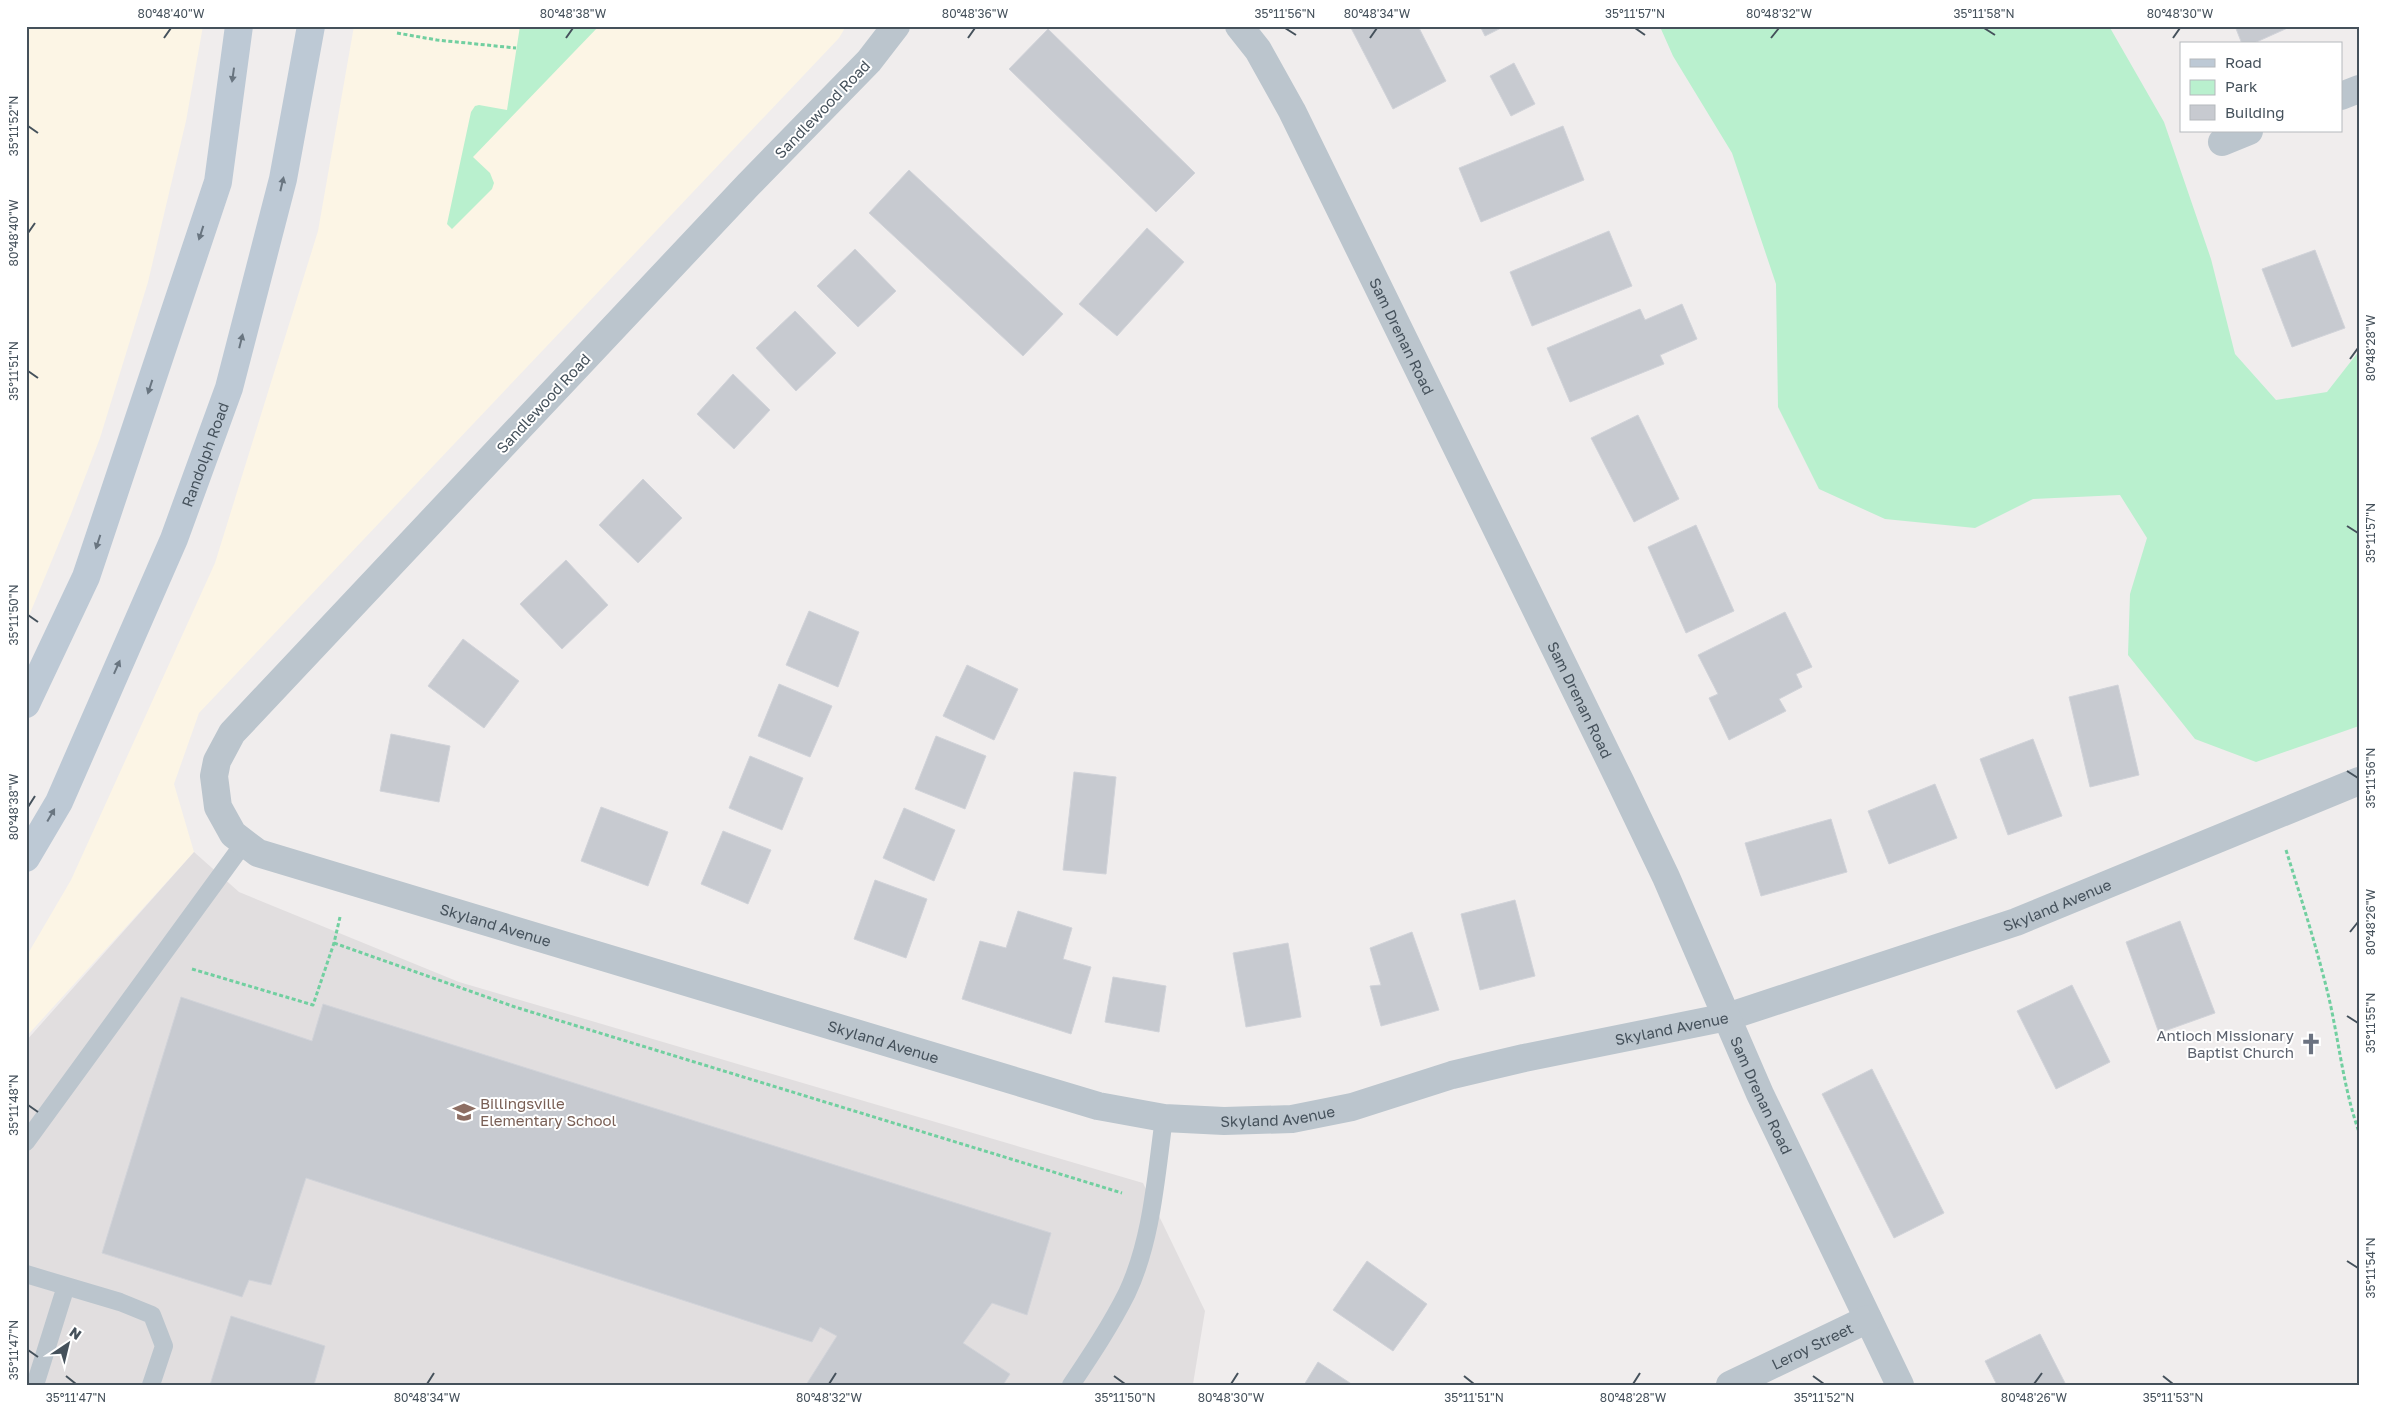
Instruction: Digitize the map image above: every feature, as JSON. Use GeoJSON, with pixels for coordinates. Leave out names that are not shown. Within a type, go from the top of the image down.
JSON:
{"type":"FeatureCollection","features":[{"type":"Feature","properties":{"kind":"main road"},"geometry":{"type":"LineString","coordinates":[[26,704],[86,578],[218,182],[239,26]]}},
{"type":"Feature","properties":{"kind":"main road","name":"Randolph Road"},"geometry":{"type":"LineString","coordinates":[[26,858],[59,802],[174,539],[229,388],[283,179],[311,26]]}},
{"type":"Feature","properties":{"kind":"street","name":"Sandlewood Road"},"geometry":{"type":"LineString","coordinates":[[215,792],[214,776],[217,761],[232,733],[748,185],[870,61],[896,26]]}},
{"type":"Feature","properties":{"kind":"street","name":"Sam Drenan Road"},"geometry":{"type":"LineString","coordinates":[[1239,26],[1258,50],[1296,119],[1666,877],[1760,1094],[1900,1385]]}},
{"type":"Feature","properties":{"kind":"street"},"geometry":{"type":"LineString","coordinates":[[2342,96],[2359,89]]}},
{"type":"Feature","properties":{"kind":"street"},"geometry":{"type":"LineString","coordinates":[[2222,142],[2246,132]]}},
{"type":"Feature","properties":{"kind":"street","name":"Skyland Avenue"},"geometry":{"type":"LineString","coordinates":[[215,792],[218,807],[233,834],[258,853],[1098,1106],[1164,1118],[1224,1121],[1292,1119],[1352,1107],[1452,1075],[1524,1058],[1727,1017],[2016,922],[2359,781]]}},
{"type":"Feature","properties":{"kind":"street","name":"Leroy Street"},"geometry":{"type":"LineString","coordinates":[[1730,1385],[1868,1319]]}},
{"type":"Feature","properties":{"kind":"lane"},"geometry":{"type":"LineString","coordinates":[[26,1142],[244,843]]}},
{"type":"Feature","properties":{"kind":"lane"},"geometry":{"type":"LineString","coordinates":[[1072,1385],[1096,1348],[1127,1292],[1147,1233],[1164,1118]]}},
{"type":"Feature","properties":{"kind":"lane"},"geometry":{"type":"LineString","coordinates":[[26,1274],[120,1302],[152,1315],[164,1346],[152,1385]]}},
{"type":"Feature","properties":{"kind":"lane"},"geometry":{"type":"LineString","coordinates":[[35,1385],[66,1286]]}},
{"type":"Feature","properties":{"kind":"path"},"geometry":{"type":"LineString","coordinates":[[397,33],[437,40],[516,48]]}},
{"type":"Feature","properties":{"kind":"path"},"geometry":{"type":"LineString","coordinates":[[2276,815],[2310,924],[2328,995],[2350,1108],[2359,1132]]}},
{"type":"Feature","properties":{"kind":"path"},"geometry":{"type":"LineString","coordinates":[[188,968],[313,1005],[334,943],[342,911]]}},
{"type":"Feature","properties":{"kind":"path"},"geometry":{"type":"LineString","coordinates":[[334,943],[515,1007],[1122,1194]]}},
{"type":"Feature","properties":{"kind":"shaded area"},"geometry":{"type":"Polygon","coordinates":[[[26,26],[203,26],[186,121],[148,282],[100,438],[26,623],[26,26]]]}},
{"type":"Feature","properties":{"kind":"shaded area"},"geometry":{"type":"Polygon","coordinates":[[[354,26],[846,26],[839,38],[199,713],[174,784],[194,852],[26,1037],[26,957],[71,880],[215,563],[318,231],[354,26]]]}},
{"type":"Feature","properties":{"kind":"shaded area","name":"Billingsville Elementary School"},"geometry":{"type":"Polygon","coordinates":[[[194,852],[239,892],[459,982],[1143,1183],[1205,1311],[1193,1384],[26,1385],[26,1041],[194,852]]]}},
{"type":"Feature","properties":{"kind":"green space"},"geometry":{"type":"Polygon","coordinates":[[[520,26],[599,26],[473,157],[490,173],[494,183],[492,189],[452,229],[447,224],[471,112],[475,106],[479,105],[507,110],[520,26]]]}},
{"type":"Feature","properties":{"kind":"green space"},"geometry":{"type":"Polygon","coordinates":[[[1662,26],[2109,26],[2164,122],[2211,259],[2235,354],[2276,400],[2327,392],[2359,351],[2359,726],[2256,762],[2195,739],[2128,655],[2130,594],[2147,538],[2120,495],[2033,499],[1975,528],[1885,519],[1819,489],[1778,407],[1776,284],[1732,153],[1673,56],[1661,29],[1662,26]]]}},
{"type":"Feature","properties":{"kind":"building"},"geometry":{"type":"Polygon","coordinates":[[[1350,26],[1418,26],[1446,81],[1393,109],[1350,26]]]}},
{"type":"Feature","properties":{"kind":"building"},"geometry":{"type":"Polygon","coordinates":[[[1480,26],[1505,26],[1485,36],[1480,26]]]}},
{"type":"Feature","properties":{"kind":"building"},"geometry":{"type":"Polygon","coordinates":[[[2235,26],[2292,26],[2256,42],[2241,42],[2235,26]]]}},
{"type":"Feature","properties":{"kind":"building"},"geometry":{"type":"Polygon","coordinates":[[[1048,29],[1195,173],[1156,212],[1009,69],[1048,29]]]}},
{"type":"Feature","properties":{"kind":"building"},"geometry":{"type":"Polygon","coordinates":[[[1514,63],[1535,104],[1511,116],[1490,76],[1514,63]]]}},
{"type":"Feature","properties":{"kind":"building"},"geometry":{"type":"Polygon","coordinates":[[[1563,126],[1584,180],[1481,222],[1459,168],[1563,126]]]}},
{"type":"Feature","properties":{"kind":"building"},"geometry":{"type":"Polygon","coordinates":[[[909,170],[1063,314],[1023,356],[869,213],[909,170]]]}},
{"type":"Feature","properties":{"kind":"building"},"geometry":{"type":"Polygon","coordinates":[[[1147,228],[1184,262],[1117,336],[1079,304],[1147,228]]]}},
{"type":"Feature","properties":{"kind":"building"},"geometry":{"type":"Polygon","coordinates":[[[1609,231],[1632,286],[1532,326],[1510,272],[1609,231]]]}},
{"type":"Feature","properties":{"kind":"building"},"geometry":{"type":"Polygon","coordinates":[[[855,249],[896,291],[858,327],[817,286],[855,249]]]}},
{"type":"Feature","properties":{"kind":"building"},"geometry":{"type":"Polygon","coordinates":[[[2315,250],[2345,328],[2292,347],[2262,269],[2315,250]]]}},
{"type":"Feature","properties":{"kind":"building"},"geometry":{"type":"Polygon","coordinates":[[[1682,304],[1697,339],[1660,355],[1664,364],[1570,402],[1547,348],[1640,309],[1645,320],[1682,304]]]}},
{"type":"Feature","properties":{"kind":"building"},"geometry":{"type":"Polygon","coordinates":[[[795,311],[836,353],[796,391],[756,348],[795,311]]]}},
{"type":"Feature","properties":{"kind":"building"},"geometry":{"type":"Polygon","coordinates":[[[733,374],[770,410],[734,449],[697,414],[733,374]]]}},
{"type":"Feature","properties":{"kind":"building"},"geometry":{"type":"Polygon","coordinates":[[[1638,415],[1679,499],[1634,522],[1591,438],[1638,415]]]}},
{"type":"Feature","properties":{"kind":"building"},"geometry":{"type":"Polygon","coordinates":[[[643,479],[682,518],[638,563],[599,525],[643,479]]]}},
{"type":"Feature","properties":{"kind":"building"},"geometry":{"type":"Polygon","coordinates":[[[1696,525],[1734,611],[1686,633],[1648,547],[1696,525]]]}},
{"type":"Feature","properties":{"kind":"building"},"geometry":{"type":"Polygon","coordinates":[[[566,560],[608,605],[562,649],[520,604],[566,560]]]}},
{"type":"Feature","properties":{"kind":"building"},"geometry":{"type":"Polygon","coordinates":[[[809,611],[859,632],[838,687],[786,665],[809,611]]]}},
{"type":"Feature","properties":{"kind":"building"},"geometry":{"type":"Polygon","coordinates":[[[1785,612],[1812,667],[1796,674],[1802,687],[1779,699],[1786,711],[1729,740],[1709,698],[1718,694],[1698,655],[1785,612]]]}},
{"type":"Feature","properties":{"kind":"building"},"geometry":{"type":"Polygon","coordinates":[[[463,639],[519,681],[484,728],[428,686],[463,639]]]}},
{"type":"Feature","properties":{"kind":"building"},"geometry":{"type":"Polygon","coordinates":[[[967,665],[1018,689],[994,740],[943,716],[967,665]]]}},
{"type":"Feature","properties":{"kind":"building"},"geometry":{"type":"Polygon","coordinates":[[[779,684],[832,706],[810,757],[758,736],[779,684]]]}},
{"type":"Feature","properties":{"kind":"building"},"geometry":{"type":"Polygon","coordinates":[[[2118,685],[2139,775],[2090,787],[2069,697],[2118,685]]]}},
{"type":"Feature","properties":{"kind":"building"},"geometry":{"type":"Polygon","coordinates":[[[391,734],[450,746],[439,802],[380,791],[391,734]]]}},
{"type":"Feature","properties":{"kind":"building"},"geometry":{"type":"Polygon","coordinates":[[[936,736],[986,756],[965,809],[915,789],[936,736]]]}},
{"type":"Feature","properties":{"kind":"building"},"geometry":{"type":"Polygon","coordinates":[[[2033,739],[2062,816],[2008,835],[1980,759],[2033,739]]]}},
{"type":"Feature","properties":{"kind":"building"},"geometry":{"type":"Polygon","coordinates":[[[750,756],[803,778],[782,830],[729,808],[750,756]]]}},
{"type":"Feature","properties":{"kind":"building"},"geometry":{"type":"Polygon","coordinates":[[[1074,772],[1116,777],[1106,874],[1063,870],[1074,772]]]}},
{"type":"Feature","properties":{"kind":"building"},"geometry":{"type":"Polygon","coordinates":[[[1935,784],[1957,838],[1889,864],[1868,811],[1935,784]]]}},
{"type":"Feature","properties":{"kind":"building"},"geometry":{"type":"Polygon","coordinates":[[[601,807],[668,832],[648,886],[581,861],[601,807]]]}},
{"type":"Feature","properties":{"kind":"building"},"geometry":{"type":"Polygon","coordinates":[[[904,808],[955,830],[934,881],[883,858],[904,808]]]}},
{"type":"Feature","properties":{"kind":"building"},"geometry":{"type":"Polygon","coordinates":[[[1831,819],[1847,872],[1761,896],[1745,843],[1831,819]]]}},
{"type":"Feature","properties":{"kind":"building"},"geometry":{"type":"Polygon","coordinates":[[[723,831],[771,850],[748,904],[701,884],[723,831]]]}},
{"type":"Feature","properties":{"kind":"building"},"geometry":{"type":"Polygon","coordinates":[[[875,880],[927,899],[906,958],[854,939],[875,880]]]}},
{"type":"Feature","properties":{"kind":"building"},"geometry":{"type":"Polygon","coordinates":[[[1515,900],[1535,976],[1480,990],[1461,914],[1515,900]]]}},
{"type":"Feature","properties":{"kind":"building"},"geometry":{"type":"Polygon","coordinates":[[[1018,911],[1072,928],[1063,959],[1091,967],[1071,1034],[962,999],[980,941],[1006,948],[1018,911]]]}},
{"type":"Feature","properties":{"kind":"building"},"geometry":{"type":"Polygon","coordinates":[[[2180,921],[2215,1013],[2159,1033],[2126,942],[2180,921]]]}},
{"type":"Feature","properties":{"kind":"building"},"geometry":{"type":"Polygon","coordinates":[[[1412,932],[1439,1010],[1381,1026],[1370,986],[1381,985],[1370,948],[1412,932]]]}},
{"type":"Feature","properties":{"kind":"building"},"geometry":{"type":"Polygon","coordinates":[[[1288,943],[1301,1017],[1246,1027],[1233,953],[1288,943]]]}},
{"type":"Feature","properties":{"kind":"building"},"geometry":{"type":"Polygon","coordinates":[[[1113,977],[1166,986],[1159,1032],[1105,1022],[1113,977]]]}},
{"type":"Feature","properties":{"kind":"building"},"geometry":{"type":"Polygon","coordinates":[[[2072,985],[2110,1062],[2056,1089],[2017,1011],[2072,985]]]}},
{"type":"Feature","properties":{"kind":"building"},"geometry":{"type":"Polygon","coordinates":[[[181,997],[312,1041],[323,1004],[1051,1233],[1027,1315],[992,1303],[963,1343],[1010,1374],[1003,1385],[806,1385],[837,1336],[820,1327],[812,1342],[306,1178],[271,1285],[249,1280],[242,1297],[102,1253],[181,997]]]}},
{"type":"Feature","properties":{"kind":"building"},"geometry":{"type":"Polygon","coordinates":[[[1872,1069],[1944,1213],[1894,1238],[1822,1094],[1872,1069]]]}},
{"type":"Feature","properties":{"kind":"building"},"geometry":{"type":"Polygon","coordinates":[[[1367,1261],[1427,1304],[1393,1351],[1333,1310],[1367,1261]]]}},
{"type":"Feature","properties":{"kind":"building"},"geometry":{"type":"Polygon","coordinates":[[[231,1316],[325,1346],[314,1385],[210,1385],[231,1316]]]}},
{"type":"Feature","properties":{"kind":"building"},"geometry":{"type":"Polygon","coordinates":[[[2040,1334],[2066,1385],[1997,1385],[1985,1361],[2040,1334]]]}},
{"type":"Feature","properties":{"kind":"building"},"geometry":{"type":"Polygon","coordinates":[[[1318,1362],[1353,1385],[1304,1385],[1318,1362]]]}},
{"type":"Feature","properties":{"kind":"place","name":"Antioch Missionary Baptist Church"},"geometry":{"type":"Point","coordinates":[2311,1044]}},
{"type":"Feature","properties":{"kind":"place","name":"Billingsville Elementary School"},"geometry":{"type":"Point","coordinates":[464,1112]}}]}
